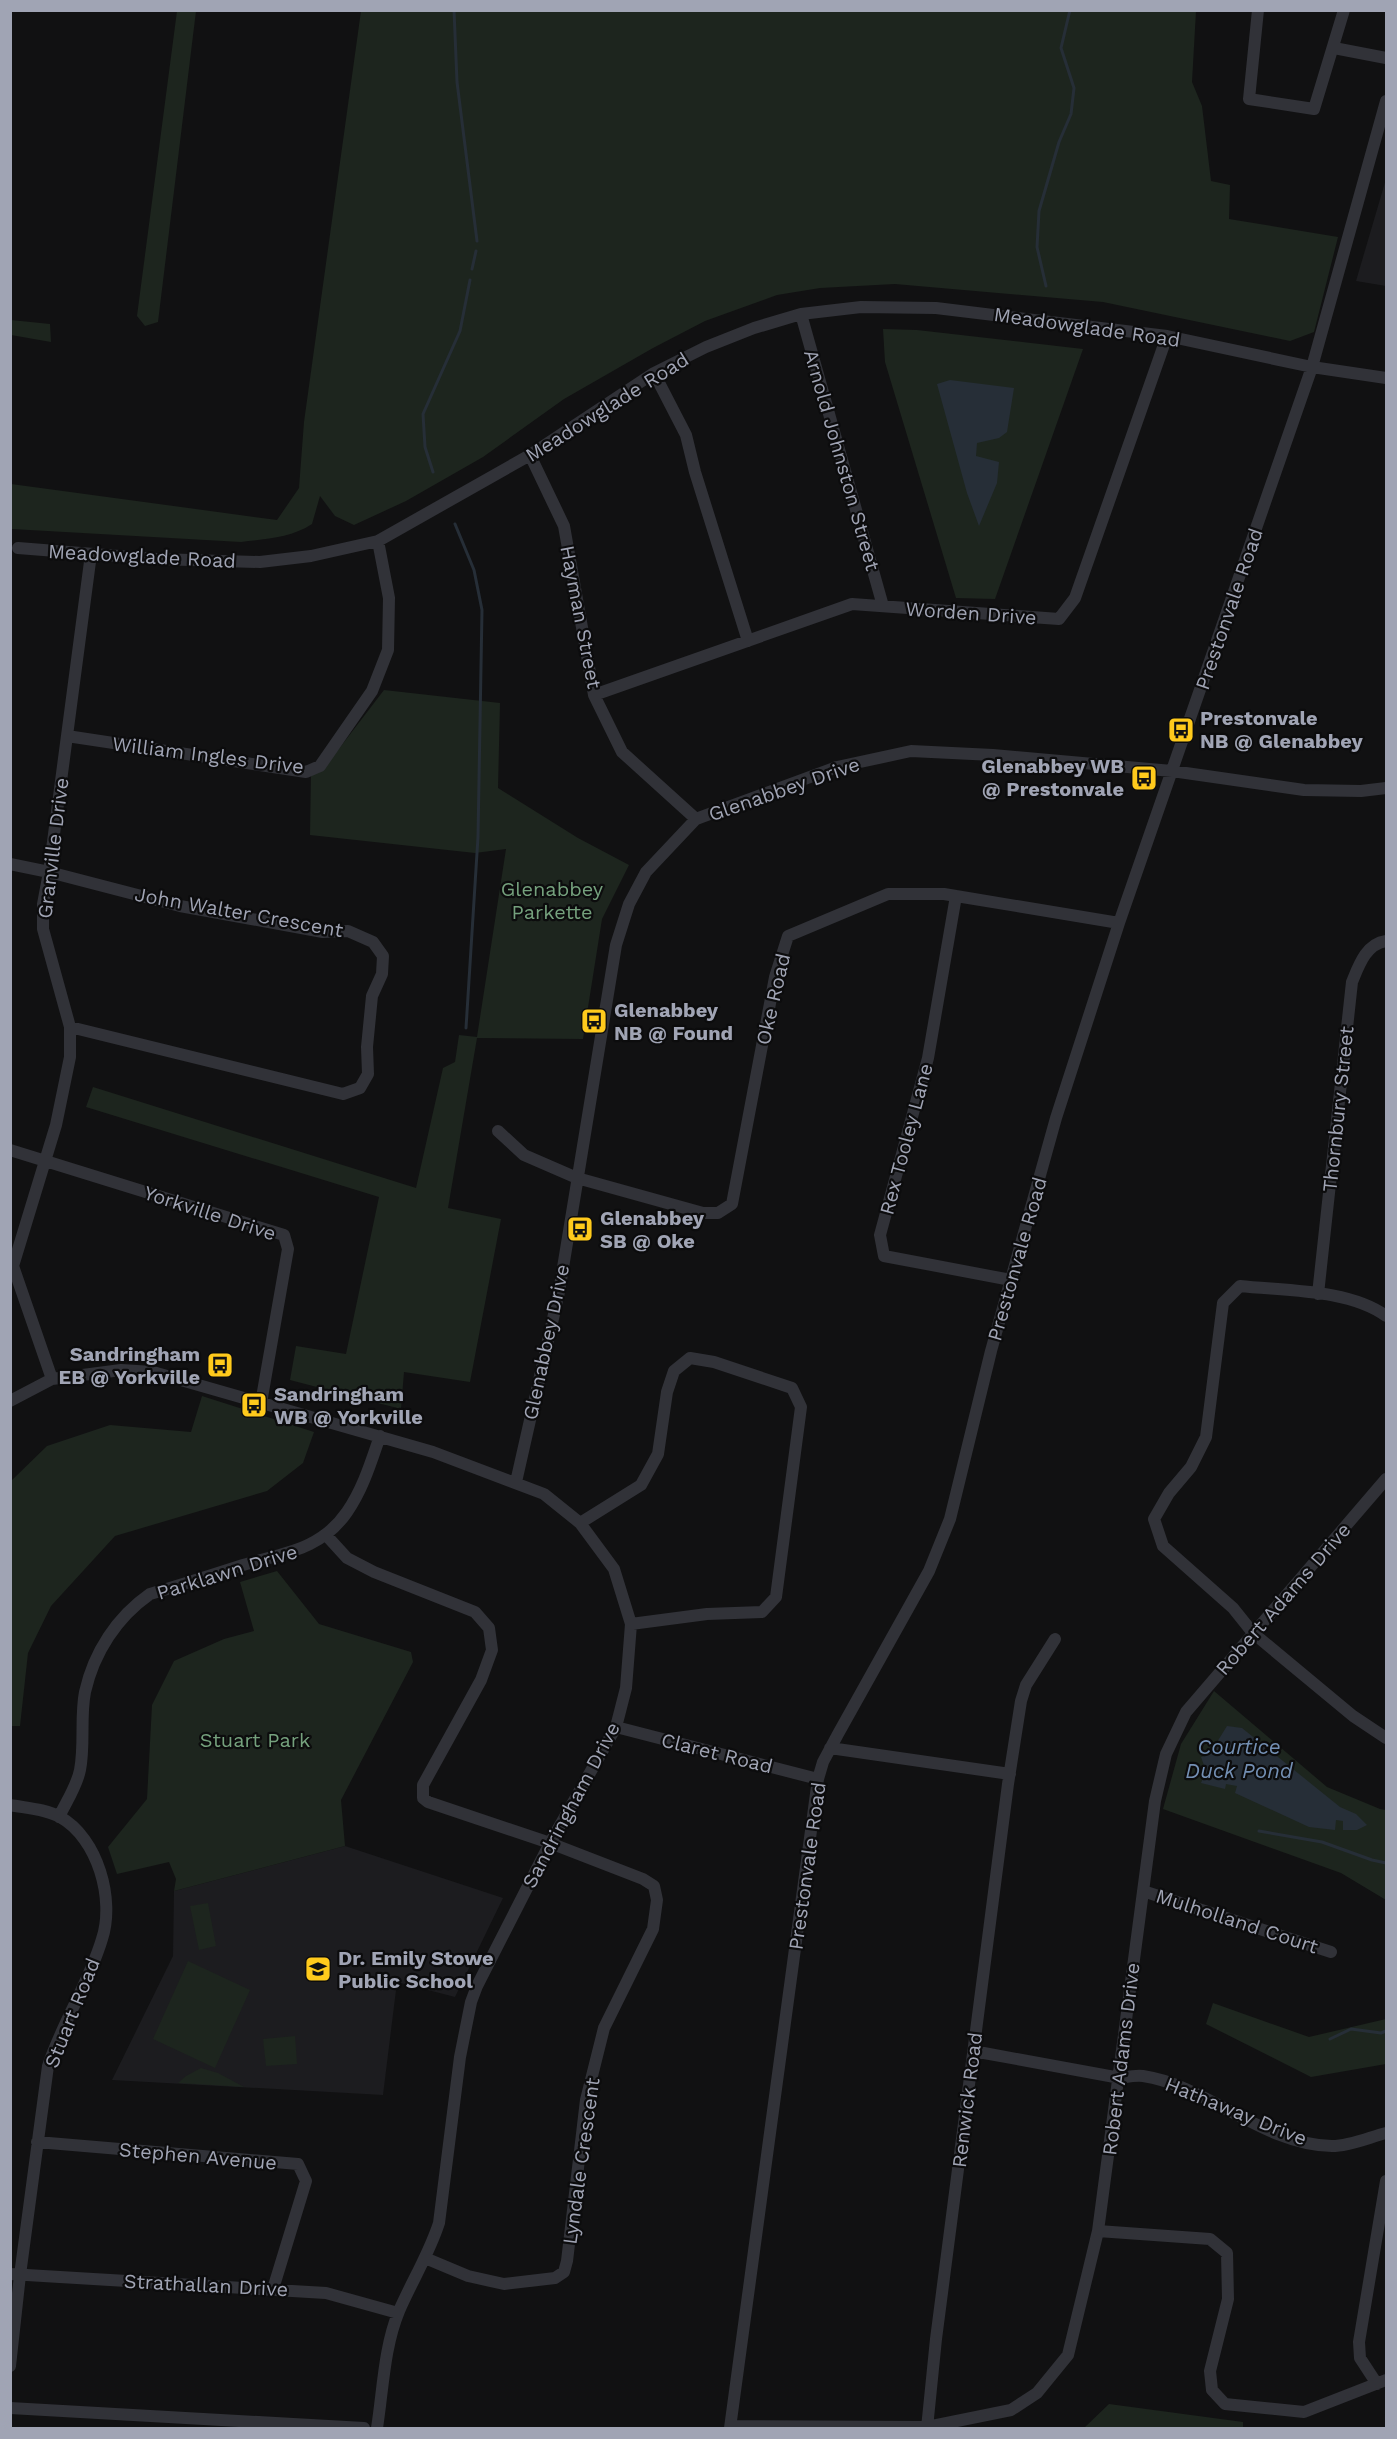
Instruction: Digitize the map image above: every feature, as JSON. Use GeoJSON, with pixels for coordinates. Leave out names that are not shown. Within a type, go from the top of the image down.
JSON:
{"type":"FeatureCollection","features":[{"type":"Feature","properties":{"kind":"street"},"geometry":{"type":"LineString","coordinates":[[1258,10],[1249,99],[1314,109],[1344,10]]}},
{"type":"Feature","properties":{"kind":"street"},"geometry":{"type":"LineString","coordinates":[[1334,48],[1386,58]]}},
{"type":"Feature","properties":{"kind":"street","name":"Prestonvale Road"},"geometry":{"type":"LineString","coordinates":[[730,2427],[818,1779],[830,1748],[919,1590],[939,1548],[958,1491],[991,1351],[1056,1118],[1119,923],[1312,367],[1386,101]]}},
{"type":"Feature","properties":{"kind":"street","name":"Meadowglade Road"},"geometry":{"type":"LineString","coordinates":[[18,549],[157,559],[260,562],[311,556],[378,541],[530,455],[654,373],[706,347],[754,328],[801,314],[861,307],[936,308],[1167,336],[1312,367],[1386,378]]}},
{"type":"Feature","properties":{"kind":"street","name":"Arnold Johnston Street"},"geometry":{"type":"LineString","coordinates":[[801,314],[883,606]]}},
{"type":"Feature","properties":{"kind":"street","name":"Worden Drive"},"geometry":{"type":"LineString","coordinates":[[594,695],[852,604],[1059,619],[1076,598],[1167,336]]}},
{"type":"Feature","properties":{"kind":"street"},"geometry":{"type":"LineString","coordinates":[[654,373],[686,435],[695,472],[748,641]]}},
{"type":"Feature","properties":{"kind":"street","name":"Hayman Street"},"geometry":{"type":"LineString","coordinates":[[530,455],[564,526],[594,695],[622,752],[696,819]]}},
{"type":"Feature","properties":{"kind":"street","name":"William Ingles Drive"},"geometry":{"type":"LineString","coordinates":[[67,736],[306,772],[320,766],[372,691],[388,650],[389,598],[378,541]]}},
{"type":"Feature","properties":{"kind":"street","name":"Granville Drive"},"geometry":{"type":"LineString","coordinates":[[52,1379],[13,1266],[46,1160],[70,1057],[70,1027],[43,929],[43,904],[50,872],[91,554]]}},
{"type":"Feature","properties":{"kind":"street","name":"Glenabbey Drive"},"geometry":{"type":"LineString","coordinates":[[516,1482],[559,1292],[616,945],[629,904],[646,872],[696,819],[837,767],[911,751],[993,755],[1172,771],[1304,790],[1361,791],[1386,788]]}},
{"type":"Feature","properties":{"kind":"street","name":"John Walter Crescent"},"geometry":{"type":"LineString","coordinates":[[10,864],[50,872],[180,906],[323,932],[348,931],[374,942],[383,956],[382,974],[372,996],[367,1047],[368,1074],[360,1088],[343,1094],[70,1027]]}},
{"type":"Feature","properties":{"kind":"street","name":"Oke Road"},"geometry":{"type":"LineString","coordinates":[[577,1178],[703,1213],[718,1213],[732,1204],[775,977],[788,936],[888,894],[957,896],[1119,923]]}},
{"type":"Feature","properties":{"kind":"street","name":"Rex Tooley Lane"},"geometry":{"type":"LineString","coordinates":[[957,896],[928,1058],[880,1235],[884,1256],[1011,1280]]}},
{"type":"Feature","properties":{"kind":"street","name":"Thornbury Street"},"geometry":{"type":"LineString","coordinates":[[1318,1294],[1352,982],[1364,955],[1379,942],[1386,941]]}},
{"type":"Feature","properties":{"kind":"street"},"geometry":{"type":"LineString","coordinates":[[498,1131],[524,1155],[577,1178]]}},
{"type":"Feature","properties":{"kind":"street","name":"Yorkville Drive"},"geometry":{"type":"LineString","coordinates":[[10,1150],[284,1235],[288,1249],[261,1402]]}},
{"type":"Feature","properties":{"kind":"street"},"geometry":{"type":"LineString","coordinates":[[1386,1316],[1354,1300],[1240,1286],[1223,1303],[1206,1437],[1191,1467],[1168,1493],[1154,1519],[1163,1546],[1233,1608],[1253,1633],[1353,1716],[1386,1738]]}},
{"type":"Feature","properties":{"kind":"street"},"geometry":{"type":"LineString","coordinates":[[580,1523],[641,1485],[658,1454],[667,1392],[674,1371],[690,1358],[714,1362],[792,1388],[801,1407],[776,1597],[762,1612],[707,1614],[631,1624]]}},
{"type":"Feature","properties":{"kind":"street","name":"Sandringham Drive"},"geometry":{"type":"LineString","coordinates":[[10,1401],[52,1379],[121,1370],[153,1372],[261,1402],[433,1452],[544,1494],[580,1523],[614,1569],[631,1624],[626,1688],[616,1727],[550,1843],[471,2002],[460,2057],[439,2223],[398,2313],[389,2350],[377,2428]]}},
{"type":"Feature","properties":{"kind":"street","name":"Parklawn Drive"},"geometry":{"type":"LineString","coordinates":[[59,1817],[80,1771],[85,1692],[104,1644],[118,1622],[134,1605],[150,1594],[267,1558],[296,1552],[326,1535],[346,1514],[359,1493],[380,1436]]}},
{"type":"Feature","properties":{"kind":"street","name":"Robert Adams Drive"},"geometry":{"type":"LineString","coordinates":[[730,2427],[927,2428],[1011,2410],[1037,2393],[1068,2355],[1098,2231],[1155,1801],[1166,1754],[1186,1712],[1386,1479]]}},
{"type":"Feature","properties":{"kind":"street"},"geometry":{"type":"LineString","coordinates":[[326,1535],[347,1558],[374,1572],[475,1612],[489,1628],[492,1650],[481,1680],[423,1785],[423,1798],[428,1803],[550,1843]]}},
{"type":"Feature","properties":{"kind":"street","name":"Renwick Road"},"geometry":{"type":"LineString","coordinates":[[927,2428],[936,2339],[973,2051],[1021,1701],[1026,1685],[1055,1639]]}},
{"type":"Feature","properties":{"kind":"street","name":"Claret Road"},"geometry":{"type":"LineString","coordinates":[[616,1727],[818,1779]]}},
{"type":"Feature","properties":{"kind":"street"},"geometry":{"type":"LineString","coordinates":[[830,1748],[1010,1774]]}},
{"type":"Feature","properties":{"kind":"street","name":"Stuart Road"},"geometry":{"type":"LineString","coordinates":[[10,1805],[59,1817],[83,1839],[98,1865],[106,1894],[106,1924],[102,1940],[55,2045],[48,2066],[38,2142],[15,2274],[10,2366]]}},
{"type":"Feature","properties":{"kind":"street","name":"Lyndale Crescent"},"geometry":{"type":"LineString","coordinates":[[425,2258],[468,2276],[504,2284],[555,2278],[564,2272],[586,2100],[604,2028],[653,1929],[657,1900],[654,1886],[643,1879],[550,1843]]}},
{"type":"Feature","properties":{"kind":"street","name":"Mulholland Court"},"geometry":{"type":"LineString","coordinates":[[1143,1891],[1331,1952]]}},
{"type":"Feature","properties":{"kind":"street","name":"Hathaway Drive"},"geometry":{"type":"LineString","coordinates":[[973,2051],[1120,2078],[1141,2075],[1170,2083],[1259,2125],[1304,2142],[1334,2146],[1386,2133]]}},
{"type":"Feature","properties":{"kind":"street"},"geometry":{"type":"LineString","coordinates":[[1386,2133],[1386,2144]]}},
{"type":"Feature","properties":{"kind":"street","name":"Stephen Avenue"},"geometry":{"type":"LineString","coordinates":[[38,2142],[298,2164],[306,2181],[273,2289]]}},
{"type":"Feature","properties":{"kind":"street"},"geometry":{"type":"LineString","coordinates":[[1098,2231],[1210,2239],[1227,2253],[1228,2299],[1210,2371],[1212,2390],[1225,2404],[1304,2412],[1382,2382],[1360,2358],[1359,2342],[1386,2181]]}},
{"type":"Feature","properties":{"kind":"street","name":"Strathallan Drive"},"geometry":{"type":"LineString","coordinates":[[15,2274],[326,2293],[398,2313]]}},
{"type":"Feature","properties":{"kind":"street"},"geometry":{"type":"LineString","coordinates":[[10,2408],[364,2428]]}},
{"type":"Feature","properties":{"kind":"shaded area"},"geometry":{"type":"Polygon","coordinates":[[[1386,179],[1386,286],[1356,281],[1386,179]]]}},
{"type":"Feature","properties":{"kind":"shaded area","name":"Dr. Emily Stowe Public School"},"geometry":{"type":"Polygon","coordinates":[[[345,1846],[503,1898],[455,1997],[397,1982],[383,2095],[112,2080],[173,1956],[174,1891],[345,1846]]]}},
{"type":"Feature","properties":{"kind":"green space"},"geometry":{"type":"Polygon","coordinates":[[[177,11],[196,11],[158,322],[145,326],[137,316],[177,11]]]}},
{"type":"Feature","properties":{"kind":"green space"},"geometry":{"type":"Polygon","coordinates":[[[361,11],[1196,11],[1192,82],[1202,106],[1211,181],[1230,185],[1229,219],[1338,237],[1314,332],[1290,341],[1103,302],[895,284],[820,288],[777,295],[705,321],[564,399],[483,457],[406,501],[354,525],[335,516],[320,496],[312,524],[287,535],[259,540],[241,542],[12,529],[11,535],[11,484],[277,520],[299,488],[304,422],[361,11]]]}},
{"type":"Feature","properties":{"kind":"green space"},"geometry":{"type":"Polygon","coordinates":[[[11,320],[50,324],[51,342],[11,335],[11,320]]]}},
{"type":"Feature","properties":{"kind":"green space"},"geometry":{"type":"Polygon","coordinates":[[[883,329],[917,330],[1083,349],[995,599],[956,598],[885,362],[883,329]]]}},
{"type":"Feature","properties":{"kind":"green space","name":"Glenabbey Parkette"},"geometry":{"type":"Polygon","coordinates":[[[384,690],[500,703],[498,788],[578,838],[629,865],[602,919],[583,1039],[477,1038],[448,1208],[501,1219],[470,1382],[404,1372],[401,1409],[290,1380],[296,1346],[346,1354],[379,1197],[86,1107],[93,1087],[416,1188],[443,1068],[455,1062],[459,1035],[477,1037],[506,849],[475,853],[310,835],[311,773],[338,750],[384,690]]]}},
{"type":"Feature","properties":{"kind":"green space"},"geometry":{"type":"Polygon","coordinates":[[[202,1396],[314,1432],[303,1463],[267,1491],[115,1536],[51,1606],[28,1653],[20,1726],[11,1726],[11,1481],[47,1446],[110,1425],[191,1432],[202,1396]]]}},
{"type":"Feature","properties":{"kind":"green space","name":"Stuart Park"},"geometry":{"type":"Polygon","coordinates":[[[277,1571],[319,1624],[411,1652],[413,1662],[341,1800],[345,1846],[174,1891],[176,1879],[169,1862],[117,1874],[108,1847],[147,1799],[152,1705],[174,1661],[224,1639],[254,1631],[240,1582],[277,1571]]]}},
{"type":"Feature","properties":{"kind":"green space"},"geometry":{"type":"Polygon","coordinates":[[[1214,1691],[1327,1787],[1386,1810],[1386,1900],[1341,1873],[1163,1809],[1181,1744],[1214,1691]]]}},
{"type":"Feature","properties":{"kind":"green space"},"geometry":{"type":"Polygon","coordinates":[[[208,1903],[216,1946],[199,1950],[190,1906],[208,1903]]]}},
{"type":"Feature","properties":{"kind":"green space"},"geometry":{"type":"Polygon","coordinates":[[[188,1961],[250,1990],[215,2068],[153,2039],[188,1961]]]}},
{"type":"Feature","properties":{"kind":"green space"},"geometry":{"type":"Polygon","coordinates":[[[1213,2003],[1309,2037],[1386,2019],[1386,2064],[1311,2077],[1206,2024],[1213,2003]]]}},
{"type":"Feature","properties":{"kind":"green space"},"geometry":{"type":"Polygon","coordinates":[[[295,2036],[297,2064],[266,2066],[263,2039],[295,2036]]]}},
{"type":"Feature","properties":{"kind":"green space"},"geometry":{"type":"Polygon","coordinates":[[[201,2068],[218,2073],[244,2087],[178,2083],[201,2068]]]}},
{"type":"Feature","properties":{"kind":"green space"},"geometry":{"type":"Polygon","coordinates":[[[1109,2404],[1243,2422],[1243,2428],[1084,2428],[1109,2404]]]}},
{"type":"Feature","properties":{"kind":"water"},"geometry":{"type":"Polygon","coordinates":[[[950,380],[1014,388],[1007,432],[999,438],[977,443],[976,456],[999,462],[997,483],[979,526],[967,493],[937,384],[950,380]]]}},
{"type":"Feature","properties":{"kind":"water","name":"Courtice Duck Pond"},"geometry":{"type":"Polygon","coordinates":[[[1227,1726],[1242,1728],[1340,1807],[1356,1814],[1367,1825],[1357,1830],[1343,1830],[1343,1821],[1336,1820],[1335,1830],[1309,1827],[1235,1793],[1237,1786],[1226,1784],[1225,1789],[1201,1783],[1206,1771],[1201,1757],[1209,1755],[1227,1726]]]}},
{"type":"Feature","properties":{"kind":"waterway"},"geometry":{"type":"LineString","coordinates":[[454,10],[457,82],[477,241]]}},
{"type":"Feature","properties":{"kind":"waterway"},"geometry":{"type":"LineString","coordinates":[[1046,286],[1037,247],[1039,211],[1059,142],[1071,114],[1074,88],[1061,48],[1070,10]]}},
{"type":"Feature","properties":{"kind":"waterway"},"geometry":{"type":"LineString","coordinates":[[472,269],[476,251]]}},
{"type":"Feature","properties":{"kind":"waterway"},"geometry":{"type":"LineString","coordinates":[[433,472],[425,447],[423,414],[460,331],[470,280]]}},
{"type":"Feature","properties":{"kind":"waterway"},"geometry":{"type":"LineString","coordinates":[[455,524],[474,570],[482,610],[478,837],[466,1028]]}},
{"type":"Feature","properties":{"kind":"waterway"},"geometry":{"type":"LineString","coordinates":[[1259,1831],[1322,1842],[1386,1863]]}},
{"type":"Feature","properties":{"kind":"waterway"},"geometry":{"type":"LineString","coordinates":[[1330,2039],[1351,2029],[1381,2033],[1386,2031]]}},
{"type":"Feature","properties":{"kind":"place","name":"Prestonvale NB @ Glenabbey"},"geometry":{"type":"Point","coordinates":[1181,730]}},
{"type":"Feature","properties":{"kind":"place","name":"Glenabbey WB @ Prestonvale"},"geometry":{"type":"Point","coordinates":[1144,778]}},
{"type":"Feature","properties":{"kind":"place","name":"Glenabbey NB @ Found"},"geometry":{"type":"Point","coordinates":[594,1021]}},
{"type":"Feature","properties":{"kind":"place","name":"Glenabbey SB @ Oke"},"geometry":{"type":"Point","coordinates":[580,1229]}},
{"type":"Feature","properties":{"kind":"place","name":"Sandringham EB @ Yorkville"},"geometry":{"type":"Point","coordinates":[220,1365]}},
{"type":"Feature","properties":{"kind":"place","name":"Sandringham WB @ Yorkville"},"geometry":{"type":"Point","coordinates":[254,1405]}},
{"type":"Feature","properties":{"kind":"place","name":"Dr. Emily Stowe Public School"},"geometry":{"type":"Point","coordinates":[318,1969]}}]}
